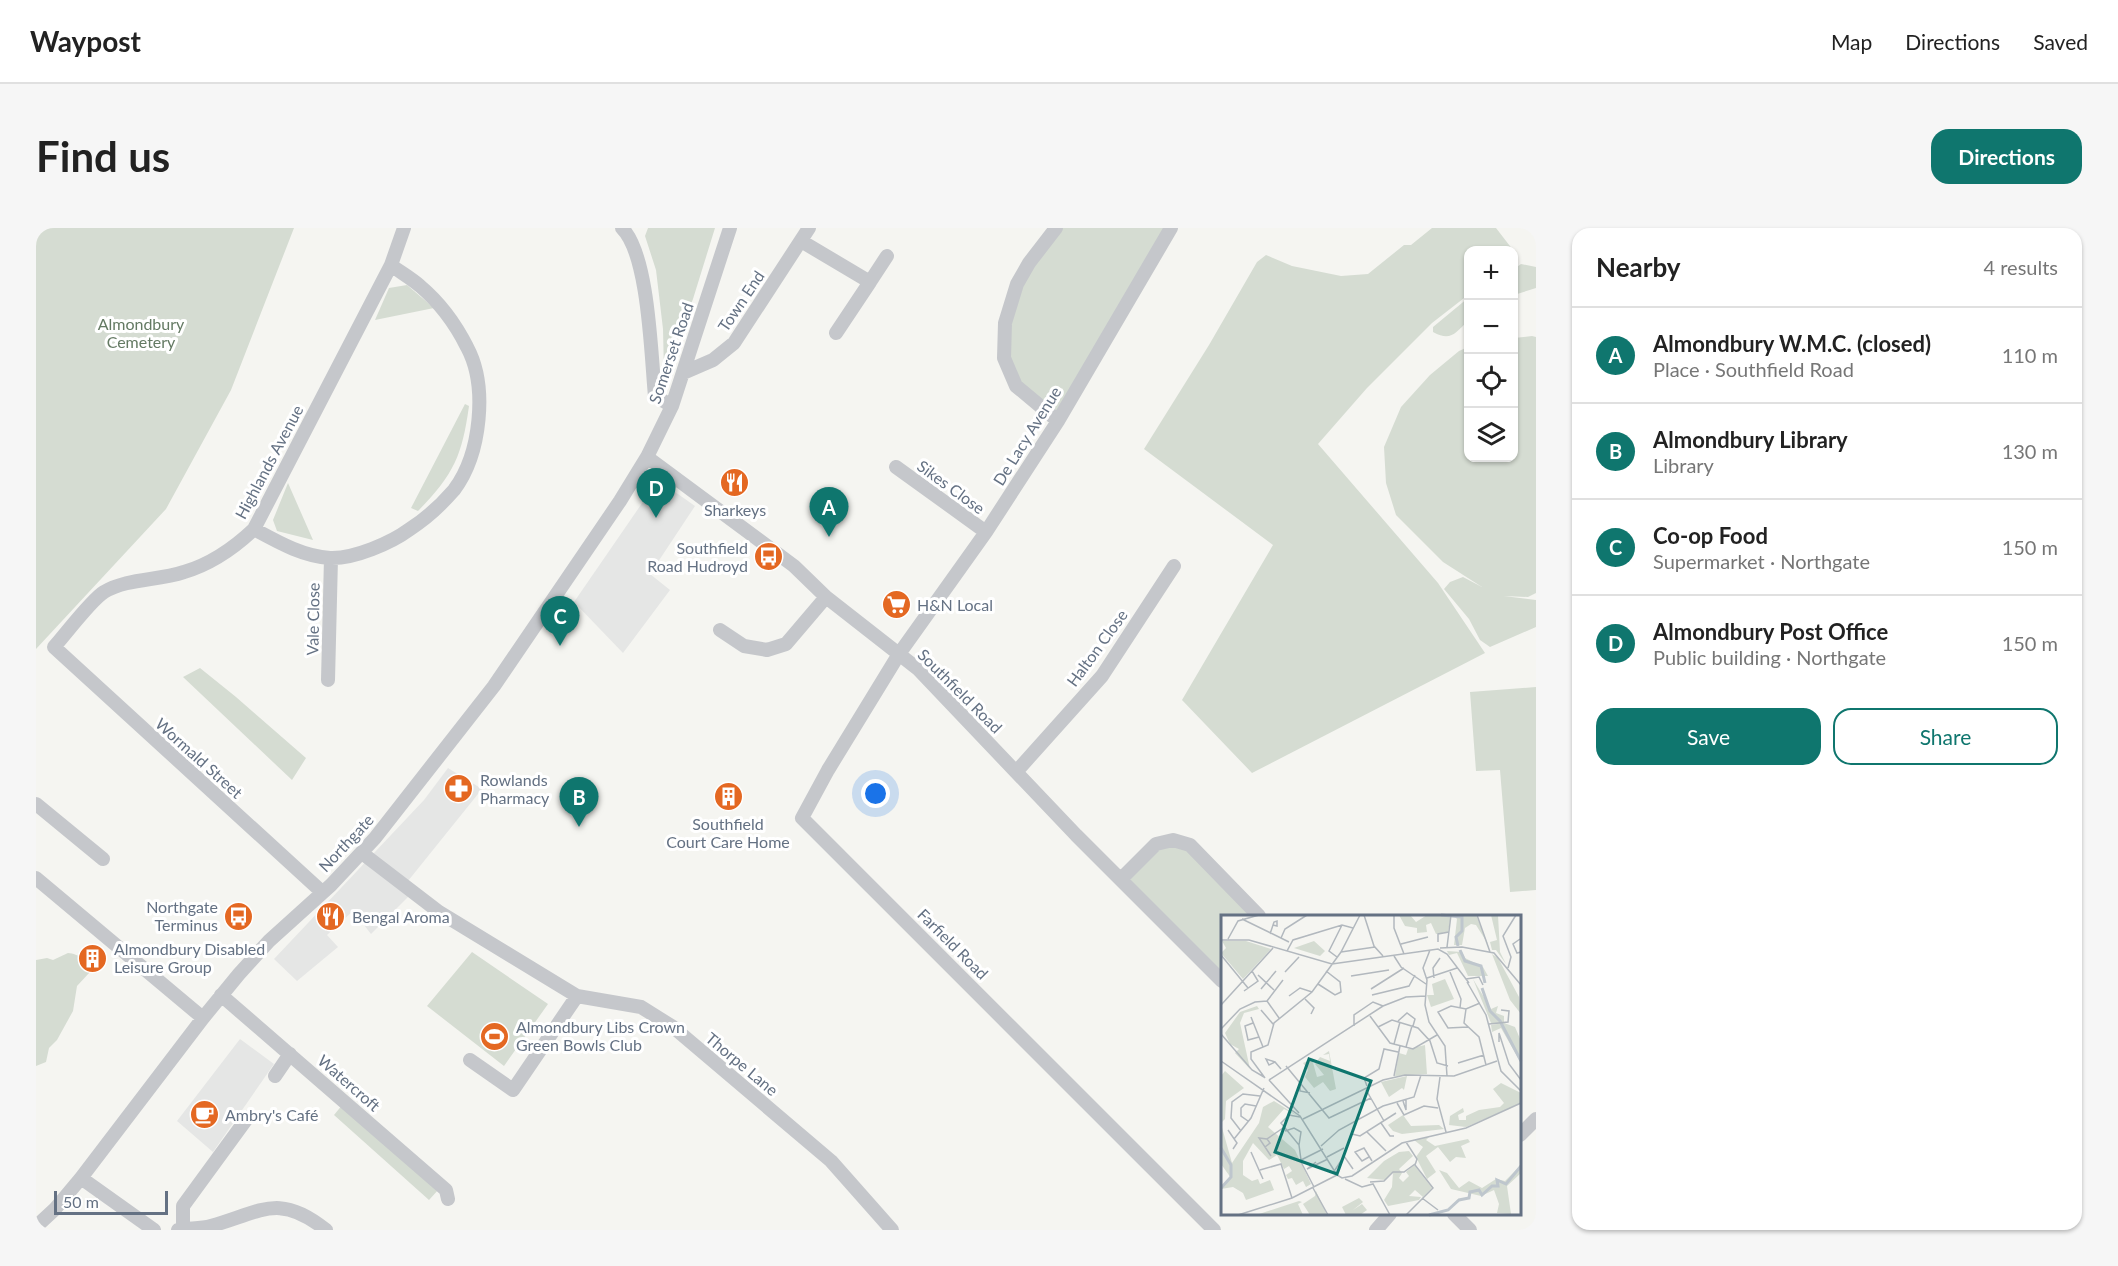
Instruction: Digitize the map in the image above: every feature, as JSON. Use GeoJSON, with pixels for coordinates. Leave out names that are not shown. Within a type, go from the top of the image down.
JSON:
{"type":"FeatureCollection","features":[{"type":"Feature","properties":{"kind":"street","name":"Highlands Avenue"},"geometry":{"type":"LineString","coordinates":[[54,647],[101,594],[121,584],[184,573],[216,558],[238,544],[254,529],[391,265],[404,228]]}},
{"type":"Feature","properties":{"kind":"street"},"geometry":{"type":"LineString","coordinates":[[622,228],[631,237],[647,299],[655,396],[672,406]]}},
{"type":"Feature","properties":{"kind":"street","name":"Somerset Road"},"geometry":{"type":"LineString","coordinates":[[647,457],[672,406],[730,228]]}},
{"type":"Feature","properties":{"kind":"street","name":"Town End"},"geometry":{"type":"LineString","coordinates":[[683,372],[713,360],[734,343],[809,228]]}},
{"type":"Feature","properties":{"kind":"street"},"geometry":{"type":"LineString","coordinates":[[1056,228],[1029,263],[1017,284],[1005,323],[1004,358],[1017,386],[1058,421]]}},
{"type":"Feature","properties":{"kind":"street","name":"De Lacy Avenue"},"geometry":{"type":"LineString","coordinates":[[899,654],[986,532],[1058,421],[1172,228]]}},
{"type":"Feature","properties":{"kind":"street"},"geometry":{"type":"LineString","coordinates":[[801,241],[870,282]]}},
{"type":"Feature","properties":{"kind":"street"},"geometry":{"type":"LineString","coordinates":[[836,333],[887,256]]}},
{"type":"Feature","properties":{"kind":"street"},"geometry":{"type":"LineString","coordinates":[[254,529],[288,548],[331,558],[366,552],[398,538],[429,517],[455,488],[471,455],[480,419],[478,380],[469,349],[452,322],[421,286],[391,265]]}},
{"type":"Feature","properties":{"kind":"street","name":"Southfield Road"},"geometry":{"type":"LineString","coordinates":[[647,457],[794,566],[826,597],[918,669],[1076,835],[1221,980]]}},
{"type":"Feature","properties":{"kind":"street","name":"Northgate"},"geometry":{"type":"LineString","coordinates":[[36,1224],[55,1209],[81,1178],[221,995],[269,941],[362,853],[494,686],[620,501],[647,457]]}},
{"type":"Feature","properties":{"kind":"street","name":"Sikes Close"},"geometry":{"type":"LineString","coordinates":[[897,467],[986,532]]}},
{"type":"Feature","properties":{"kind":"street","name":"Vale Close"},"geometry":{"type":"LineString","coordinates":[[328,680],[331,558]]}},
{"type":"Feature","properties":{"kind":"street","name":"Halton Close"},"geometry":{"type":"LineString","coordinates":[[1016,772],[1102,676],[1174,566]]}},
{"type":"Feature","properties":{"kind":"street"},"geometry":{"type":"LineString","coordinates":[[720,630],[744,646],[767,650],[786,644],[826,597]]}},
{"type":"Feature","properties":{"kind":"street","name":"Wormald Street"},"geometry":{"type":"LineString","coordinates":[[54,647],[322,892]]}},
{"type":"Feature","properties":{"kind":"street","name":"Farfield Road"},"geometry":{"type":"LineString","coordinates":[[899,654],[828,770],[802,818],[1214,1230]]}},
{"type":"Feature","properties":{"kind":"street"},"geometry":{"type":"LineString","coordinates":[[36,804],[103,859]]}},
{"type":"Feature","properties":{"kind":"street"},"geometry":{"type":"LineString","coordinates":[[1121,879],[1156,844],[1173,840],[1190,845],[1258,915]]}},
{"type":"Feature","properties":{"kind":"street","name":"Thorpe Lane"},"geometry":{"type":"LineString","coordinates":[[362,853],[439,912],[577,996],[641,1006],[673,1027],[831,1161],[892,1230]]}},
{"type":"Feature","properties":{"kind":"street"},"geometry":{"type":"LineString","coordinates":[[36,878],[203,1018]]}},
{"type":"Feature","properties":{"kind":"street","name":"Watercroft"},"geometry":{"type":"LineString","coordinates":[[221,995],[446,1190],[448,1199]]}},
{"type":"Feature","properties":{"kind":"street"},"geometry":{"type":"LineString","coordinates":[[470,1060],[513,1089],[577,996]]}},
{"type":"Feature","properties":{"kind":"street"},"geometry":{"type":"LineString","coordinates":[[275,1076],[290,1054]]}},
{"type":"Feature","properties":{"kind":"street"},"geometry":{"type":"LineString","coordinates":[[248,1117],[183,1206],[181,1229],[208,1227],[270,1207],[286,1208],[302,1214],[326,1230]]}},
{"type":"Feature","properties":{"kind":"street"},"geometry":{"type":"LineString","coordinates":[[1521,1134],[1536,1119]]}},
{"type":"Feature","properties":{"kind":"street"},"geometry":{"type":"LineString","coordinates":[[81,1178],[154,1230]]}},
{"type":"Feature","properties":{"kind":"street"},"geometry":{"type":"LineString","coordinates":[[1376,1230],[1389,1215]]}},
{"type":"Feature","properties":{"kind":"street"},"geometry":{"type":"LineString","coordinates":[[1455,1215],[1470,1230]]}},
{"type":"Feature","properties":{"kind":"shaded area"},"geometry":{"type":"Polygon","coordinates":[[[658,480],[695,506],[650,574],[670,590],[623,653],[574,602],[658,480]]]}},
{"type":"Feature","properties":{"kind":"shaded area"},"geometry":{"type":"Polygon","coordinates":[[[448,768],[482,789],[408,881],[416,889],[371,934],[353,911],[327,935],[338,947],[297,981],[274,959],[424,800],[448,768]]]}},
{"type":"Feature","properties":{"kind":"shaded area"},"geometry":{"type":"Polygon","coordinates":[[[240,1039],[274,1064],[213,1152],[177,1121],[240,1039]]]}},
{"type":"Feature","properties":{"kind":"green space","name":"Almondbury Cemetery"},"geometry":{"type":"Polygon","coordinates":[[[36,228],[294,228],[231,390],[166,509],[36,649],[36,228]]]}},
{"type":"Feature","properties":{"kind":"green space"},"geometry":{"type":"Polygon","coordinates":[[[648,228],[715,228],[693,299],[664,373],[663,329],[656,270],[645,236],[648,228]]]}},
{"type":"Feature","properties":{"kind":"green space"},"geometry":{"type":"Polygon","coordinates":[[[1056,228],[1171,228],[1058,421],[1016,386],[1004,358],[1017,284],[1056,228]]]}},
{"type":"Feature","properties":{"kind":"green space"},"geometry":{"type":"Polygon","coordinates":[[[1432,228],[1496,228],[1510,246],[1464,246],[1464,298],[1432,323],[1367,388],[1318,444],[1438,583],[1485,653],[1252,773],[1182,700],[1273,545],[1144,449],[1209,345],[1257,262],[1266,255],[1292,266],[1341,276],[1368,274],[1404,245],[1411,245],[1432,228]]]}},
{"type":"Feature","properties":{"kind":"green space"},"geometry":{"type":"Polygon","coordinates":[[[1521,264],[1536,267],[1536,288],[1518,294],[1518,266],[1521,264]]]}},
{"type":"Feature","properties":{"kind":"green space"},"geometry":{"type":"Polygon","coordinates":[[[407,285],[434,308],[375,320],[389,288],[407,285]]]}},
{"type":"Feature","properties":{"kind":"green space"},"geometry":{"type":"Polygon","coordinates":[[[1464,301],[1464,325],[1460,329],[1452,335],[1444,336],[1433,332],[1433,327],[1464,301]]]}},
{"type":"Feature","properties":{"kind":"green space"},"geometry":{"type":"Polygon","coordinates":[[[1536,337],[1536,593],[1528,597],[1504,596],[1536,600],[1536,627],[1490,647],[1480,640],[1469,619],[1444,589],[1450,582],[1463,577],[1482,587],[1443,562],[1396,515],[1386,483],[1384,447],[1401,407],[1430,375],[1464,349],[1464,462],[1518,462],[1518,338],[1536,337]]]}},
{"type":"Feature","properties":{"kind":"green space"},"geometry":{"type":"Polygon","coordinates":[[[465,404],[469,406],[463,438],[448,475],[418,511],[411,508],[465,404]]]}},
{"type":"Feature","properties":{"kind":"green space"},"geometry":{"type":"Polygon","coordinates":[[[288,483],[313,540],[277,531],[273,520],[288,483]]]}},
{"type":"Feature","properties":{"kind":"green space"},"geometry":{"type":"Polygon","coordinates":[[[200,668],[306,758],[292,780],[183,677],[200,668]]]}},
{"type":"Feature","properties":{"kind":"green space"},"geometry":{"type":"Polygon","coordinates":[[[1536,687],[1536,890],[1510,892],[1500,770],[1476,771],[1470,692],[1536,687]]]}},
{"type":"Feature","properties":{"kind":"green space"},"geometry":{"type":"Polygon","coordinates":[[[1156,844],[1190,845],[1255,915],[1221,915],[1221,980],[1119,875],[1156,844]]]}},
{"type":"Feature","properties":{"kind":"green space","name":"Almondbury Libs Crown Green Bowls Club"},"geometry":{"type":"Polygon","coordinates":[[[472,952],[548,1004],[504,1066],[427,1006],[472,952]]]}},
{"type":"Feature","properties":{"kind":"green space"},"geometry":{"type":"Polygon","coordinates":[[[68,953],[83,958],[90,972],[77,986],[73,1011],[57,1040],[49,1048],[46,1062],[36,1066],[36,960],[47,958],[53,960],[68,953]]]}},
{"type":"Feature","properties":{"kind":"green space"},"geometry":{"type":"Polygon","coordinates":[[[343,1104],[439,1189],[429,1200],[334,1115],[343,1104]]]}},
{"type":"Feature","properties":{"kind":"place","name":"Sharkeys"},"geometry":{"type":"Point","coordinates":[735,482]}},
{"type":"Feature","properties":{"kind":"place","name":"Almondbury Post Office"},"geometry":{"type":"Point","coordinates":[656,518]}},
{"type":"Feature","properties":{"kind":"place","name":"Almondbury W.M.C. (closed)"},"geometry":{"type":"Point","coordinates":[829,537]}},
{"type":"Feature","properties":{"kind":"place","name":"Southfield Road Hudroyd"},"geometry":{"type":"Point","coordinates":[769,557]}},
{"type":"Feature","properties":{"kind":"place","name":"H&N Local"},"geometry":{"type":"Point","coordinates":[896,605]}},
{"type":"Feature","properties":{"kind":"place","name":"Co-op Food"},"geometry":{"type":"Point","coordinates":[560,646]}},
{"type":"Feature","properties":{"kind":"place","name":"Rowlands Pharmacy"},"geometry":{"type":"Point","coordinates":[459,789]}},
{"type":"Feature","properties":{"kind":"place","name":"Southfield Court Care Home"},"geometry":{"type":"Point","coordinates":[728,796]}},
{"type":"Feature","properties":{"kind":"place","name":"Almondbury Library"},"geometry":{"type":"Point","coordinates":[579,827]}},
{"type":"Feature","properties":{"kind":"place","name":"Northgate Terminus"},"geometry":{"type":"Point","coordinates":[239,916]}},
{"type":"Feature","properties":{"kind":"place","name":"Bengal Aroma"},"geometry":{"type":"Point","coordinates":[331,917]}},
{"type":"Feature","properties":{"kind":"place","name":"Almondbury Disabled Leisure Group"},"geometry":{"type":"Point","coordinates":[93,958]}},
{"type":"Feature","properties":{"kind":"place","name":"Almondbury Libs Crown Green Bowls Club"},"geometry":{"type":"Point","coordinates":[495,1036]}},
{"type":"Feature","properties":{"kind":"place","name":"Ambry's Café"},"geometry":{"type":"Point","coordinates":[204,1115]}}]}
